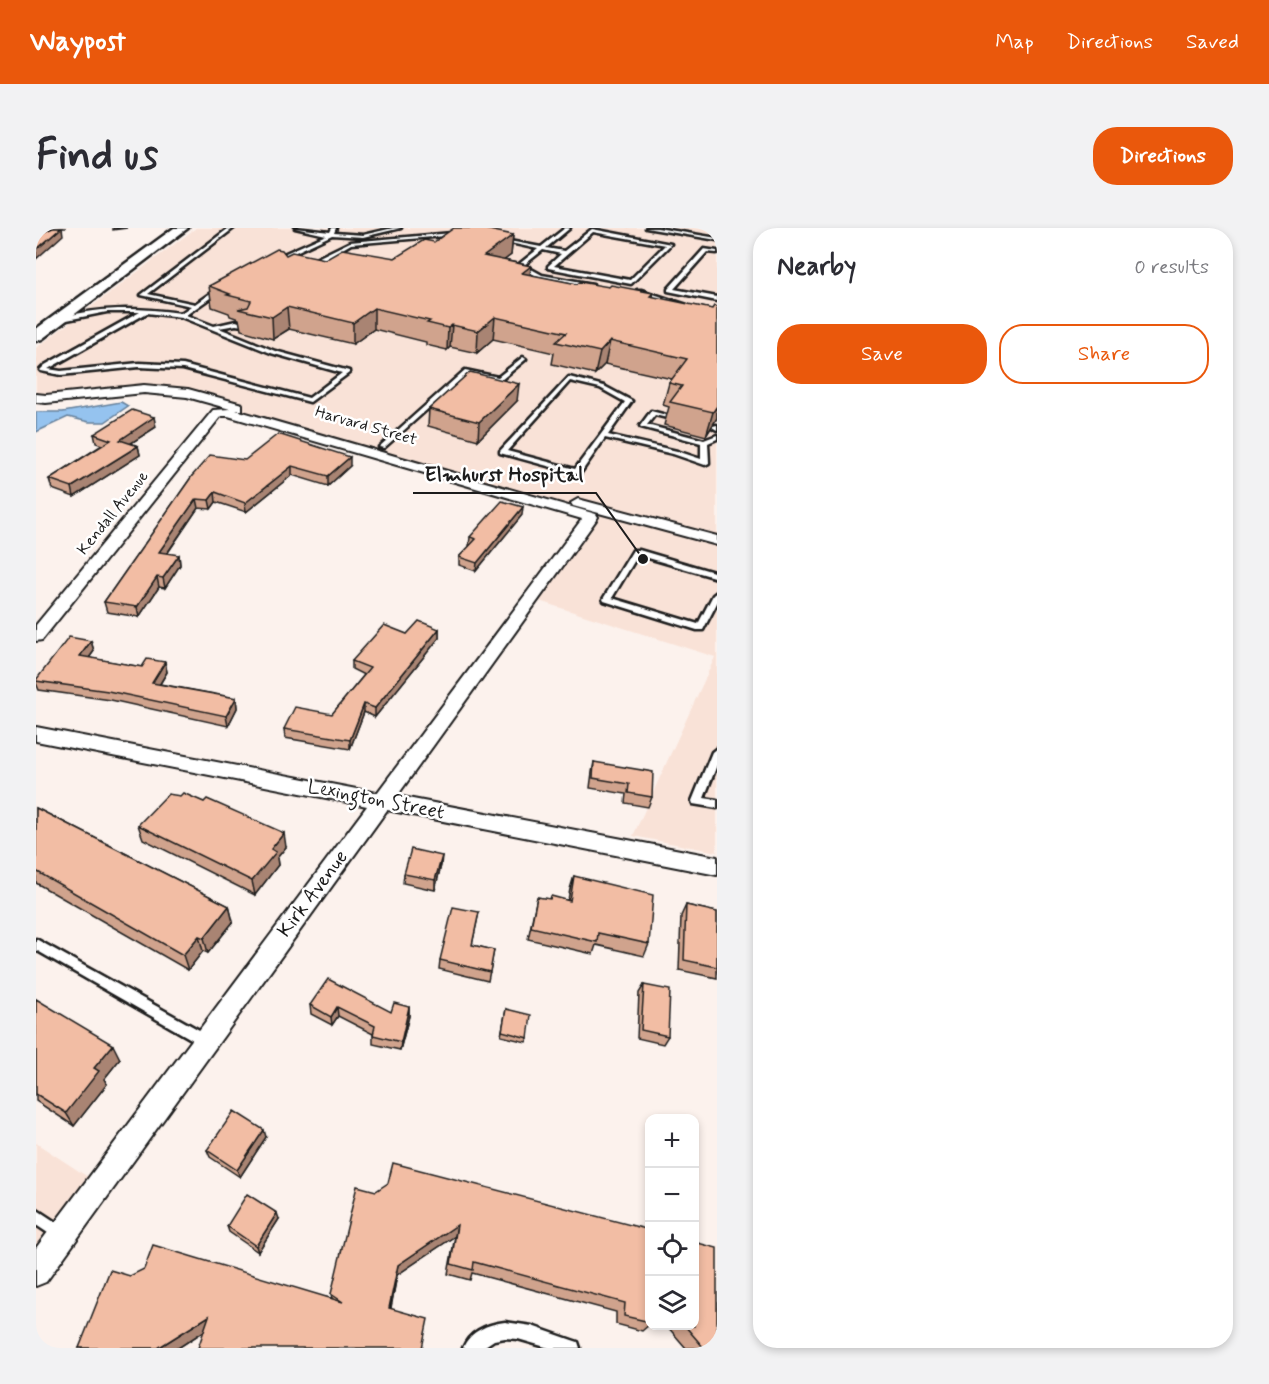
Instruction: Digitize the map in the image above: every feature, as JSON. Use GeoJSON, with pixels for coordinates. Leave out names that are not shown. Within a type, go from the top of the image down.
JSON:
{"type":"FeatureCollection","features":[{"type":"Feature","properties":{"kind":"main road"},"geometry":{"type":"LineString","coordinates":[[36,336],[57,321],[98,298],[182,228]]}},
{"type":"Feature","properties":{"kind":"street","name":"Harvard Street"},"geometry":{"type":"LineString","coordinates":[[36,398],[46,399],[144,389],[188,393],[717,541]]}},
{"type":"Feature","properties":{"kind":"street","name":"Harvard Street"},"geometry":{"type":"LineString","coordinates":[[217,413],[230,412],[591,517]]}},
{"type":"Feature","properties":{"kind":"street","name":"Kendall Avenue"},"geometry":{"type":"LineString","coordinates":[[36,636],[217,413]]}},
{"type":"Feature","properties":{"kind":"street","name":"Kirk Avenue"},"geometry":{"type":"LineString","coordinates":[[36,1272],[591,517]]}},
{"type":"Feature","properties":{"kind":"street","name":"Lexington Street"},"geometry":{"type":"LineString","coordinates":[[36,734],[717,866]]}},
{"type":"Feature","properties":{"kind":"lane"},"geometry":{"type":"LineString","coordinates":[[193,305],[144,295],[232,228]]}},
{"type":"Feature","properties":{"kind":"lane"},"geometry":{"type":"LineString","coordinates":[[297,228],[331,234],[363,236],[399,228]]}},
{"type":"Feature","properties":{"kind":"lane"},"geometry":{"type":"LineString","coordinates":[[271,262],[331,234],[335,228]]}},
{"type":"Feature","properties":{"kind":"lane"},"geometry":{"type":"LineString","coordinates":[[447,228],[452,234]]}},
{"type":"Feature","properties":{"kind":"lane"},"geometry":{"type":"LineString","coordinates":[[514,272],[568,228]]}},
{"type":"Feature","properties":{"kind":"lane"},"geometry":{"type":"LineString","coordinates":[[619,235],[625,228]]}},
{"type":"Feature","properties":{"kind":"lane"},"geometry":{"type":"LineString","coordinates":[[648,228],[712,235],[717,239]]}},
{"type":"Feature","properties":{"kind":"lane"},"geometry":{"type":"LineString","coordinates":[[691,234],[696,228]]}},
{"type":"Feature","properties":{"kind":"lane"},"geometry":{"type":"LineString","coordinates":[[592,230],[619,235],[669,244],[631,282],[550,267],[592,230]]}},
{"type":"Feature","properties":{"kind":"lane"},"geometry":{"type":"LineString","coordinates":[[435,245],[452,234]]}},
{"type":"Feature","properties":{"kind":"lane"},"geometry":{"type":"LineString","coordinates":[[305,264],[327,256],[350,243],[460,234]]}},
{"type":"Feature","properties":{"kind":"lane"},"geometry":{"type":"LineString","coordinates":[[491,239],[565,253]]}},
{"type":"Feature","properties":{"kind":"lane"},"geometry":{"type":"LineString","coordinates":[[717,252],[706,250],[670,290],[717,299]]}},
{"type":"Feature","properties":{"kind":"lane"},"geometry":{"type":"LineString","coordinates":[[327,256],[350,261]]}},
{"type":"Feature","properties":{"kind":"lane"},"geometry":{"type":"LineString","coordinates":[[279,258],[288,261]]}},
{"type":"Feature","properties":{"kind":"lane"},"geometry":{"type":"LineString","coordinates":[[521,265],[540,276],[602,288]]}},
{"type":"Feature","properties":{"kind":"lane"},"geometry":{"type":"LineString","coordinates":[[531,280],[555,286],[562,285],[576,272]]}},
{"type":"Feature","properties":{"kind":"lane"},"geometry":{"type":"LineString","coordinates":[[182,315],[193,305],[225,286]]}},
{"type":"Feature","properties":{"kind":"lane"},"geometry":{"type":"LineString","coordinates":[[636,291],[696,307]]}},
{"type":"Feature","properties":{"kind":"lane"},"geometry":{"type":"LineString","coordinates":[[98,298],[115,308]]}},
{"type":"Feature","properties":{"kind":"lane"},"geometry":{"type":"LineString","coordinates":[[675,309],[685,305]]}},
{"type":"Feature","properties":{"kind":"lane"},"geometry":{"type":"LineString","coordinates":[[57,321],[94,310],[115,308],[146,310],[182,315],[292,358],[347,372],[310,400],[183,367],[139,365],[61,374],[43,370],[46,366],[146,310]]}},
{"type":"Feature","properties":{"kind":"lane"},"geometry":{"type":"LineString","coordinates":[[216,327],[236,323],[247,326]]}},
{"type":"Feature","properties":{"kind":"lane"},"geometry":{"type":"LineString","coordinates":[[382,447],[467,371],[499,379],[523,359]]}},
{"type":"Feature","properties":{"kind":"lane"},"geometry":{"type":"LineString","coordinates":[[569,379],[602,387],[629,401],[604,436],[577,472],[502,452],[569,379]]}},
{"type":"Feature","properties":{"kind":"lane"},"geometry":{"type":"LineString","coordinates":[[667,416],[653,412],[643,426],[704,442],[717,437]]}},
{"type":"Feature","properties":{"kind":"lane"},"geometry":{"type":"LineString","coordinates":[[604,436],[717,466]]}},
{"type":"Feature","properties":{"kind":"lane"},"geometry":{"type":"LineString","coordinates":[[704,442],[705,463]]}},
{"type":"Feature","properties":{"kind":"lane"},"geometry":{"type":"LineString","coordinates":[[717,576],[636,552],[607,599],[700,628],[717,595]]}},
{"type":"Feature","properties":{"kind":"lane"},"geometry":{"type":"LineString","coordinates":[[717,752],[698,801],[717,804]]}},
{"type":"Feature","properties":{"kind":"lane"},"geometry":{"type":"LineString","coordinates":[[36,944],[205,1040]]}},
{"type":"Feature","properties":{"kind":"lane"},"geometry":{"type":"LineString","coordinates":[[36,1216],[63,1236]]}},
{"type":"Feature","properties":{"kind":"lane"},"geometry":{"type":"LineString","coordinates":[[471,1348],[481,1335],[495,1329],[512,1330],[572,1348]]}},
{"type":"Feature","properties":{"kind":"shaded area"},"geometry":{"type":"Polygon","coordinates":[[[196,228],[717,228],[717,852],[633,836],[715,657],[539,601],[600,516],[189,398],[146,393],[36,402],[36,348],[196,228]]]}},
{"type":"Feature","properties":{"kind":"shaded area"},"geometry":{"type":"Polygon","coordinates":[[[36,1143],[91,1179],[36,1252],[36,1143]]]}},
{"type":"Feature","properties":{"kind":"water"},"geometry":{"type":"Polygon","coordinates":[[[121,402],[128,406],[105,422],[89,422],[68,417],[36,432],[36,412],[63,412],[121,402]]]}},
{"type":"Feature","properties":{"kind":"building"},"geometry":{"type":"Polygon","coordinates":[[[53,228],[61,228],[36,250],[36,235],[53,228]]]}},
{"type":"Feature","properties":{"kind":"building"},"geometry":{"type":"Polygon","coordinates":[[[454,228],[480,228],[513,235],[484,256],[531,266],[522,273],[577,284],[580,282],[609,287],[611,285],[653,293],[650,296],[712,309],[714,306],[717,307],[717,406],[713,412],[670,402],[682,386],[669,383],[687,359],[610,341],[600,352],[556,342],[566,333],[495,317],[478,331],[452,325],[448,328],[427,323],[430,321],[374,308],[353,323],[287,307],[272,317],[238,309],[248,307],[251,301],[227,295],[230,294],[209,286],[277,249],[282,250],[286,255],[292,252],[325,259],[342,249],[395,258],[424,240],[434,242],[454,228]]]}},
{"type":"Feature","properties":{"kind":"building"},"geometry":{"type":"Polygon","coordinates":[[[470,372],[519,384],[479,422],[429,409],[470,372]]]}},
{"type":"Feature","properties":{"kind":"building"},"geometry":{"type":"Polygon","coordinates":[[[132,410],[154,417],[120,440],[138,446],[72,487],[49,479],[111,440],[94,434],[132,410]]]}},
{"type":"Feature","properties":{"kind":"building"},"geometry":{"type":"Polygon","coordinates":[[[278,434],[350,457],[328,476],[292,466],[245,503],[215,492],[209,500],[196,499],[159,552],[179,555],[163,578],[157,577],[137,607],[104,602],[192,476],[210,455],[245,460],[278,434]]]}},
{"type":"Feature","properties":{"kind":"building"},"geometry":{"type":"Polygon","coordinates":[[[502,501],[523,507],[477,563],[459,557],[476,539],[470,537],[502,501]]]}},
{"type":"Feature","properties":{"kind":"building"},"geometry":{"type":"Polygon","coordinates":[[[419,621],[439,629],[375,708],[364,704],[350,740],[284,729],[295,707],[332,714],[370,668],[352,661],[384,625],[407,634],[419,621]]]}},
{"type":"Feature","properties":{"kind":"building"},"geometry":{"type":"Polygon","coordinates":[[[69,637],[91,641],[80,656],[142,667],[147,659],[165,662],[152,683],[236,698],[226,716],[108,691],[36,681],[69,637]]]}},
{"type":"Feature","properties":{"kind":"building"},"geometry":{"type":"Polygon","coordinates":[[[594,762],[653,772],[652,797],[628,793],[629,784],[593,778],[594,762]]]}},
{"type":"Feature","properties":{"kind":"building"},"geometry":{"type":"Polygon","coordinates":[[[183,793],[204,802],[207,799],[284,833],[271,849],[276,852],[252,881],[138,825],[168,794],[180,796],[183,793]]]}},
{"type":"Feature","properties":{"kind":"building"},"geometry":{"type":"Polygon","coordinates":[[[36,808],[229,906],[204,938],[199,936],[183,955],[36,871],[36,808]]]}},
{"type":"Feature","properties":{"kind":"building"},"geometry":{"type":"Polygon","coordinates":[[[411,849],[442,856],[435,880],[404,874],[411,849]]]}},
{"type":"Feature","properties":{"kind":"building"},"geometry":{"type":"Polygon","coordinates":[[[574,876],[653,895],[649,944],[598,933],[597,942],[531,927],[537,897],[550,899],[551,896],[570,901],[574,876]]]}},
{"type":"Feature","properties":{"kind":"building"},"geometry":{"type":"Polygon","coordinates":[[[686,905],[717,912],[717,967],[684,960],[686,905]]]}},
{"type":"Feature","properties":{"kind":"building"},"geometry":{"type":"Polygon","coordinates":[[[453,907],[479,912],[472,945],[494,950],[490,972],[440,960],[453,907]]]}},
{"type":"Feature","properties":{"kind":"building"},"geometry":{"type":"Polygon","coordinates":[[[328,979],[391,1012],[394,1003],[409,1007],[401,1042],[373,1035],[375,1026],[337,1007],[331,1017],[310,1005],[328,979]]]}},
{"type":"Feature","properties":{"kind":"building"},"geometry":{"type":"Polygon","coordinates":[[[644,985],[670,990],[668,1036],[641,1030],[644,985]]]}},
{"type":"Feature","properties":{"kind":"building"},"geometry":{"type":"Polygon","coordinates":[[[36,999],[113,1045],[94,1068],[99,1071],[66,1113],[36,1094],[36,999]]]}},
{"type":"Feature","properties":{"kind":"building"},"geometry":{"type":"Polygon","coordinates":[[[506,1009],[531,1015],[528,1038],[502,1031],[506,1009]]]}},
{"type":"Feature","properties":{"kind":"building"},"geometry":{"type":"Polygon","coordinates":[[[234,1111],[264,1130],[237,1170],[207,1150],[234,1111]]]}},
{"type":"Feature","properties":{"kind":"building"},"geometry":{"type":"Polygon","coordinates":[[[393,1163],[645,1229],[645,1321],[624,1316],[625,1303],[474,1262],[473,1270],[451,1264],[457,1225],[398,1265],[389,1308],[428,1319],[422,1348],[198,1348],[209,1316],[158,1348],[79,1348],[110,1270],[130,1276],[144,1269],[153,1245],[343,1302],[331,1294],[357,1186],[376,1191],[388,1183],[393,1163]]]}},
{"type":"Feature","properties":{"kind":"building"},"geometry":{"type":"Polygon","coordinates":[[[247,1194],[277,1213],[256,1246],[227,1226],[247,1194]]]}},
{"type":"Feature","properties":{"kind":"building"},"geometry":{"type":"Polygon","coordinates":[[[699,1243],[717,1248],[717,1348],[704,1348],[688,1330],[699,1330],[699,1243]]]}},
{"type":"Feature","properties":{"kind":"place","name":"Elmhurst Hospital"},"geometry":{"type":"Point","coordinates":[643,559]}}]}
